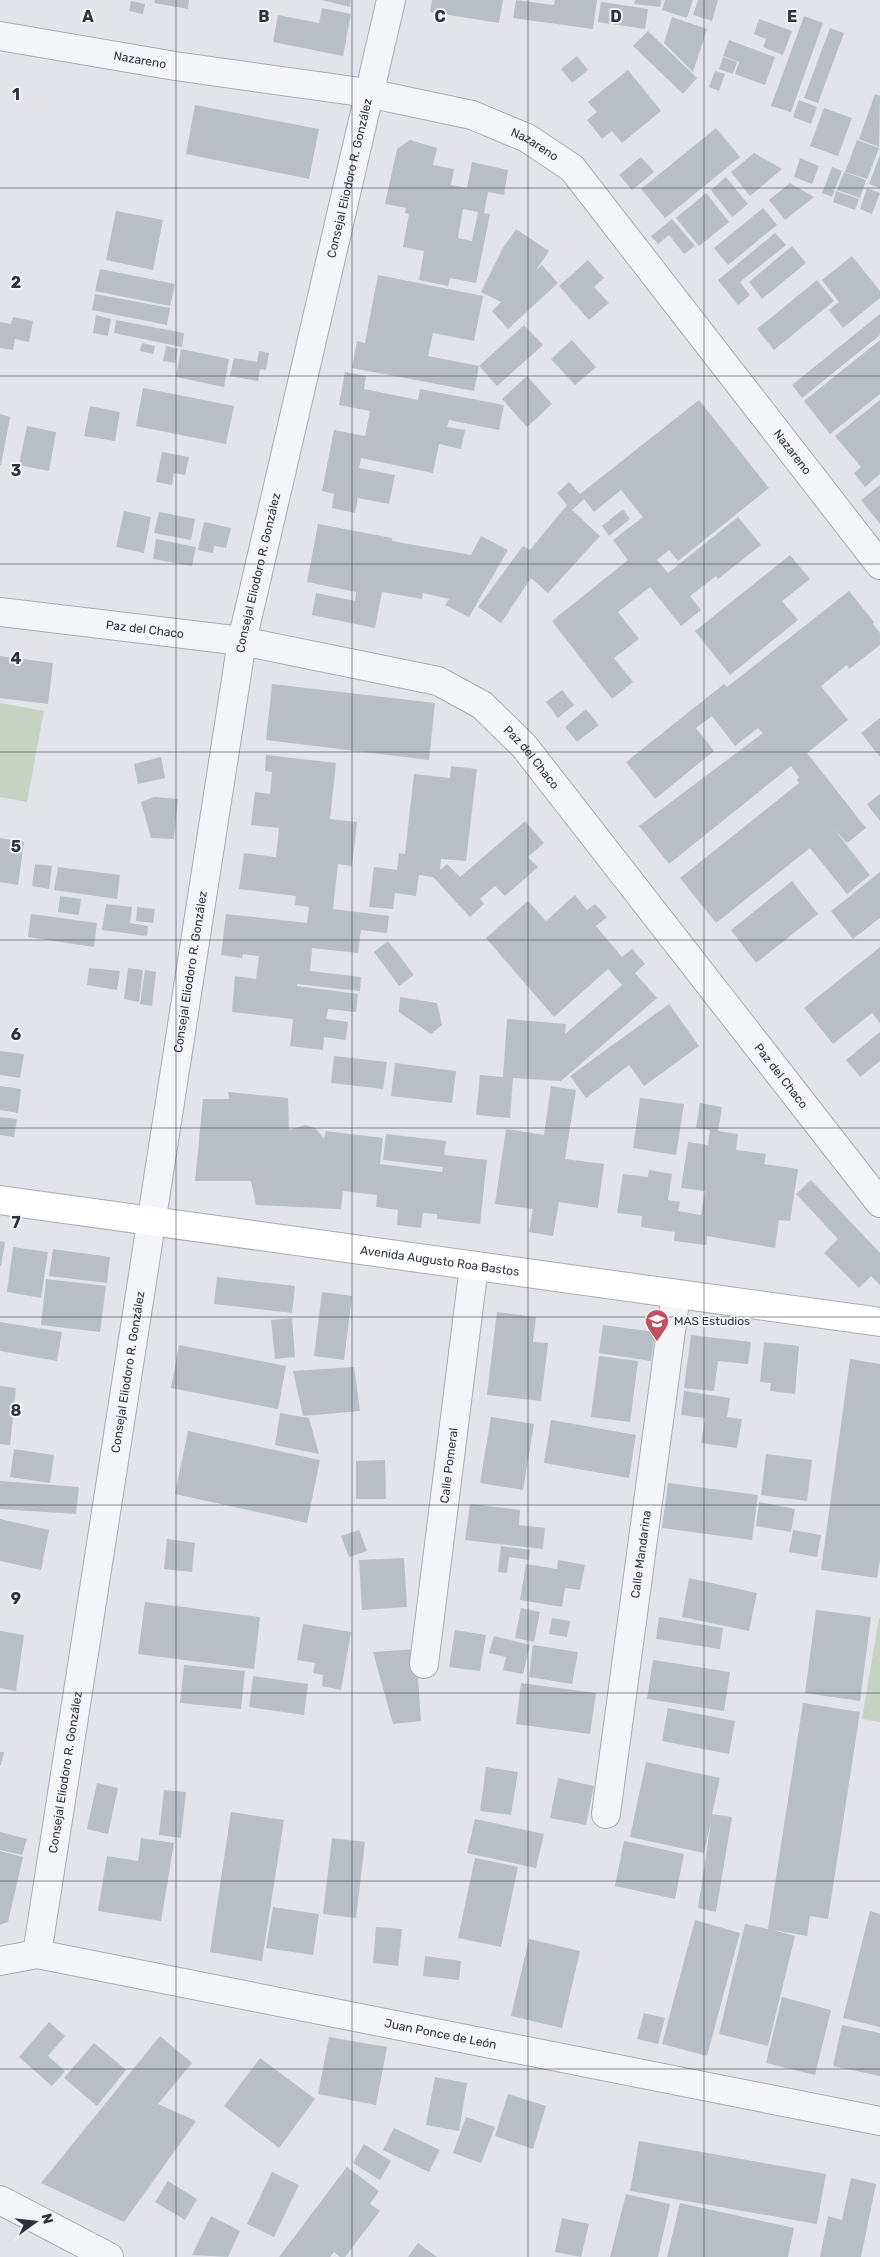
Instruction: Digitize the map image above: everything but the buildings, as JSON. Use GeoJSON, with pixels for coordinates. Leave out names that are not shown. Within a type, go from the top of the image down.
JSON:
{"type":"FeatureCollection","features":[{"type":"Feature","properties":{"kind":"main road","name":"Avenida Augusto Roa Bastos"},"geometry":{"type":"LineString","coordinates":[[0,1200],[880,1322]]}},
{"type":"Feature","properties":{"kind":"street","name":"Consejal Eliodoro R. González"},"geometry":{"type":"LineString","coordinates":[[37,1954],[242,641],[391,0]]}},
{"type":"Feature","properties":{"kind":"street","name":"Nazareno"},"geometry":{"type":"LineString","coordinates":[[0,36],[175,66],[368,93],[472,116],[527,138],[572,168],[880,565]]}},
{"type":"Feature","properties":{"kind":"street","name":"Paz del Chaco"},"geometry":{"type":"LineString","coordinates":[[0,612],[242,641],[438,681],[482,704],[524,746],[880,1203]]}},
{"type":"Feature","properties":{"kind":"street","name":"Calle Pomeral"},"geometry":{"type":"LineString","coordinates":[[424,1664],[474,1266]]}},
{"type":"Feature","properties":{"kind":"street","name":"Calle Mandarina"},"geometry":{"type":"LineString","coordinates":[[606,1814],[676,1294]]}},
{"type":"Feature","properties":{"kind":"street","name":"Juan Ponce de León"},"geometry":{"type":"LineString","coordinates":[[0,1961],[37,1954],[880,2121]]}},
{"type":"Feature","properties":{"kind":"street"},"geometry":{"type":"LineString","coordinates":[[0,2200],[109,2257]]}},
{"type":"Feature","properties":{"kind":"green space"},"geometry":{"type":"Polygon","coordinates":[[[0,703],[44,711],[27,802],[0,797],[0,703]]]}},
{"type":"Feature","properties":{"kind":"green space"},"geometry":{"type":"Polygon","coordinates":[[[880,1618],[880,1722],[862,1719],[880,1618]]]}},
{"type":"Feature","properties":{"kind":"place","name":"MAS Estudios"},"geometry":{"type":"Point","coordinates":[657,1342]}}]}
